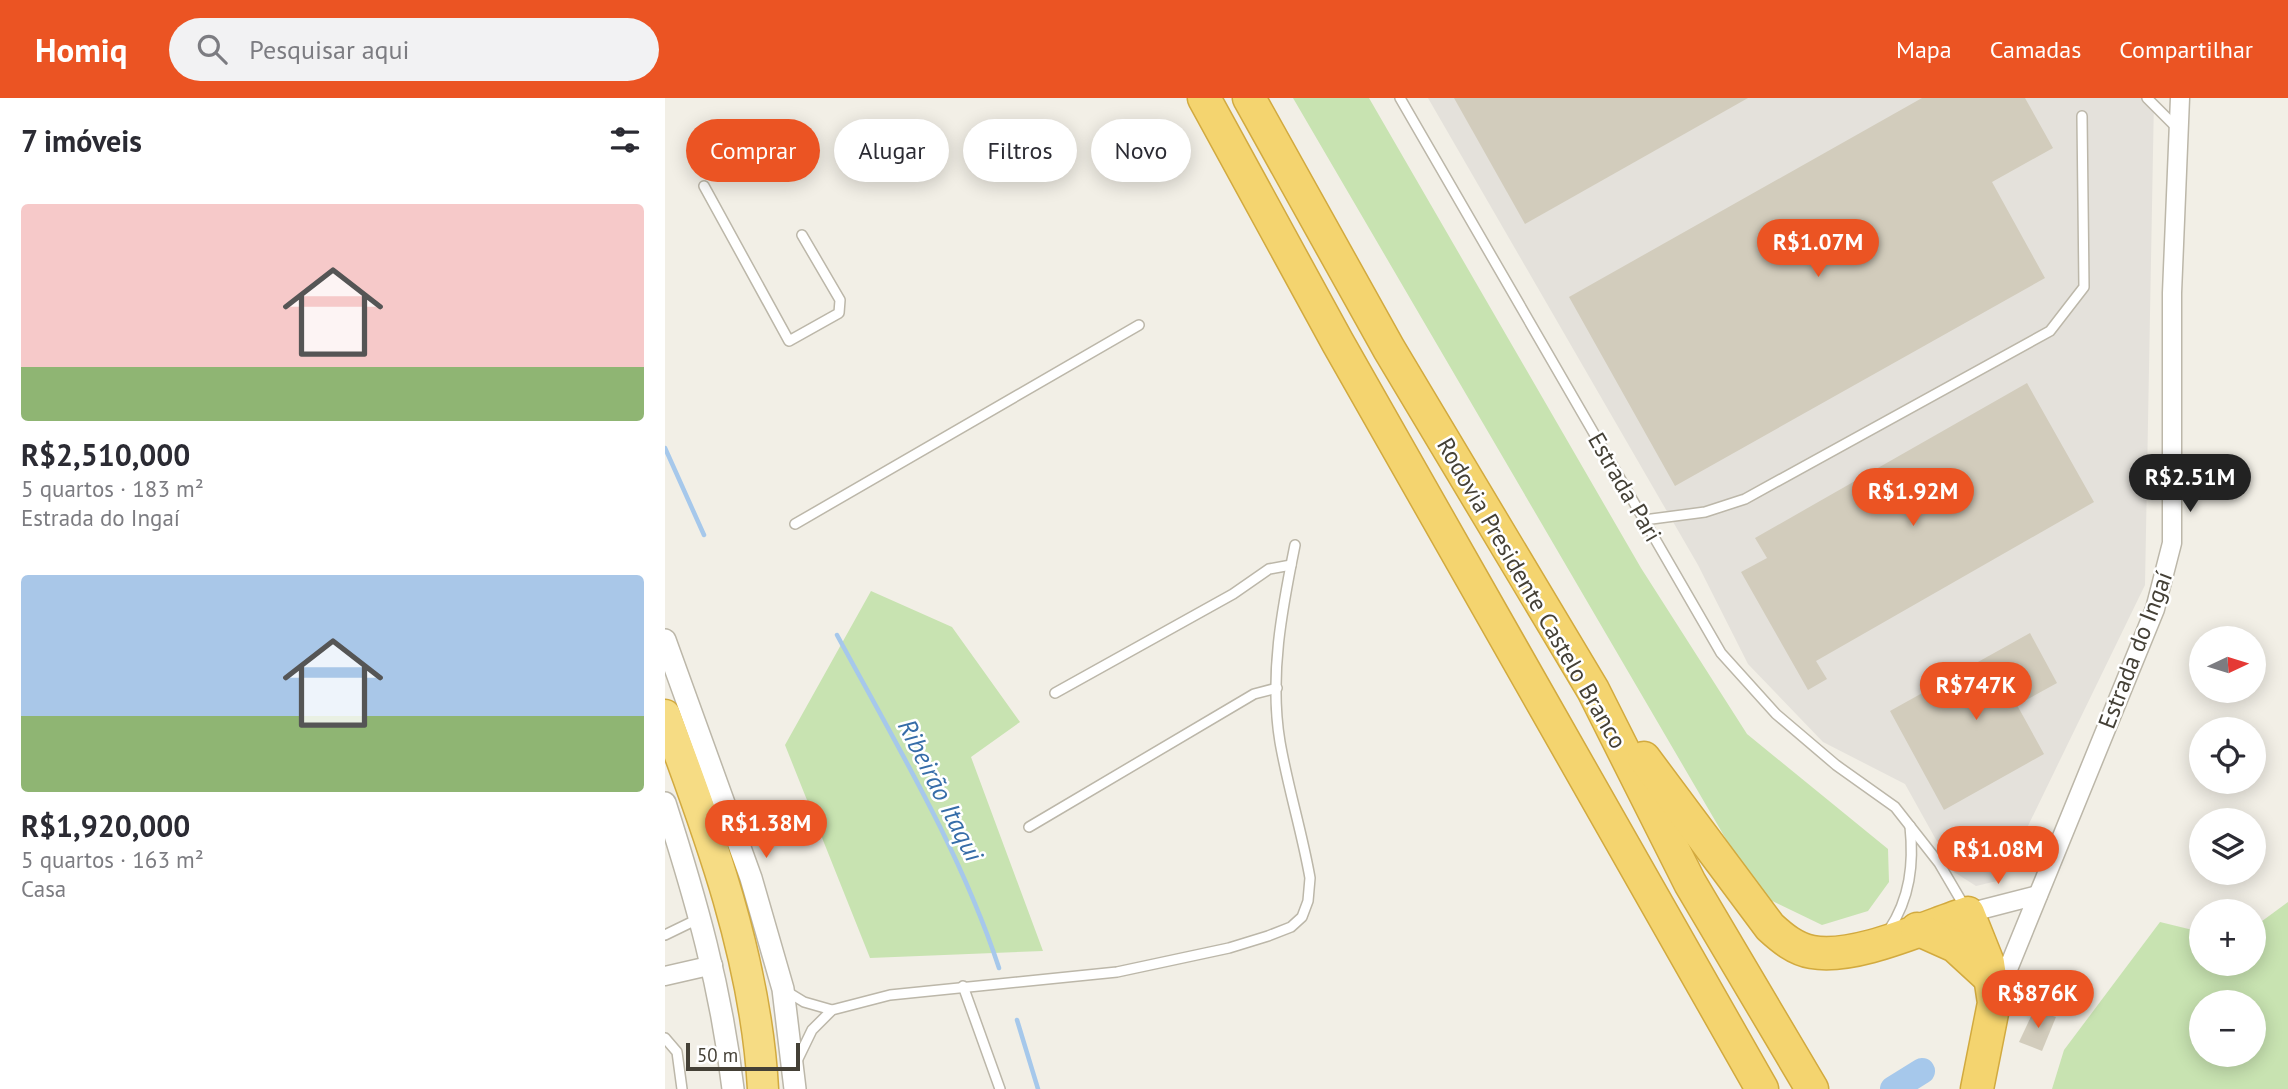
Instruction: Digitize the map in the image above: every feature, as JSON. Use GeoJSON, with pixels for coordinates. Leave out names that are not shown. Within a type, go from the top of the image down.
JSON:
{"type":"FeatureCollection","features":[{"type":"Feature","properties":{"kind":"highway","name":"Rodovia Presidente Castelo Branco"},"geometry":{"type":"LineString","coordinates":[[1204,98],[1338,342],[1762,1089]]}},
{"type":"Feature","properties":{"kind":"highway","name":"Rodovia Presidente Castelo Branco"},"geometry":{"type":"LineString","coordinates":[[1249,98],[1389,349],[1593,690],[1690,883],[1811,1089]]}},
{"type":"Feature","properties":{"kind":"highway"},"geometry":{"type":"LineString","coordinates":[[1593,690],[1770,927],[1787,942],[1810,952],[1832,954],[1881,943],[1968,913],[1993,991],[1977,1089]]}},
{"type":"Feature","properties":{"kind":"highway"},"geometry":{"type":"LineString","coordinates":[[665,716],[718,867],[744,957],[763,1089]]}},
{"type":"Feature","properties":{"kind":"highway"},"geometry":{"type":"LineString","coordinates":[[665,759],[728,963],[749,1089]]}},
{"type":"Feature","properties":{"kind":"highway"},"geometry":{"type":"LineString","coordinates":[[1917,929],[1955,946],[1993,991]]}},
{"type":"Feature","properties":{"kind":"street","name":"Estrada do Ingaí"},"geometry":{"type":"LineString","coordinates":[[1993,991],[2038,895],[2155,610],[2172,543],[2172,293],[2180,98]]}},
{"type":"Feature","properties":{"kind":"street"},"geometry":{"type":"LineString","coordinates":[[665,640],[751,878],[783,989],[794,1079]]}},
{"type":"Feature","properties":{"kind":"street"},"geometry":{"type":"LineString","coordinates":[[665,803],[702,917],[713,965],[733,1089]]}},
{"type":"Feature","properties":{"kind":"street"},"geometry":{"type":"LineString","coordinates":[[1968,913],[2038,895]]}},
{"type":"Feature","properties":{"kind":"street"},"geometry":{"type":"LineString","coordinates":[[665,976],[713,965]]}},
{"type":"Feature","properties":{"kind":"lane","name":"Estrada Pari"},"geometry":{"type":"LineString","coordinates":[[1400,98],[1721,653],[1776,714],[1836,765],[1895,807],[1939,863],[1968,913]]}},
{"type":"Feature","properties":{"kind":"lane"},"geometry":{"type":"LineString","coordinates":[[2147,98],[2179,129]]}},
{"type":"Feature","properties":{"kind":"lane"},"geometry":{"type":"LineString","coordinates":[[1644,520],[1705,512],[1745,499],[2050,331],[2084,287],[2081,116]]}},
{"type":"Feature","properties":{"kind":"lane"},"geometry":{"type":"LineString","coordinates":[[704,186],[789,341],[839,313],[841,308],[840,300],[801,235]]}},
{"type":"Feature","properties":{"kind":"lane"},"geometry":{"type":"LineString","coordinates":[[795,524],[1139,325]]}},
{"type":"Feature","properties":{"kind":"lane"},"geometry":{"type":"LineString","coordinates":[[783,989],[804,1002],[832,1010],[890,995],[1117,972],[1237,946],[1291,927],[1302,917],[1308,901],[1310,878],[1280,740],[1277,688],[1278,645],[1295,545]]}},
{"type":"Feature","properties":{"kind":"lane"},"geometry":{"type":"LineString","coordinates":[[1055,693],[1233,594],[1269,569],[1291,565]]}},
{"type":"Feature","properties":{"kind":"lane"},"geometry":{"type":"LineString","coordinates":[[1029,827],[1254,694],[1277,688]]}},
{"type":"Feature","properties":{"kind":"lane"},"geometry":{"type":"LineString","coordinates":[[1881,943],[1905,900],[1913,850],[1910,825]]}},
{"type":"Feature","properties":{"kind":"lane"},"geometry":{"type":"LineString","coordinates":[[665,934],[702,917]]}},
{"type":"Feature","properties":{"kind":"lane"},"geometry":{"type":"LineString","coordinates":[[963,986],[1000,1089]]}},
{"type":"Feature","properties":{"kind":"lane"},"geometry":{"type":"LineString","coordinates":[[794,1079],[812,1030],[832,1010]]}},
{"type":"Feature","properties":{"kind":"lane"},"geometry":{"type":"LineString","coordinates":[[665,1038],[677,1052],[682,1089]]}},
{"type":"Feature","properties":{"kind":"shaded area"},"geometry":{"type":"Polygon","coordinates":[[[1428,98],[2154,98],[2145,585],[2010,863],[1997,881],[1976,886],[1954,872],[1905,784],[1823,742],[1748,664],[1698,565],[1428,98]]]}},
{"type":"Feature","properties":{"kind":"green space"},"geometry":{"type":"Polygon","coordinates":[[[1293,98],[1369,98],[1641,568],[1747,734],[1888,849],[1889,882],[1868,911],[1822,925],[1758,894],[1293,98]]]}},
{"type":"Feature","properties":{"kind":"green space"},"geometry":{"type":"Polygon","coordinates":[[[871,591],[952,627],[1020,722],[971,757],[1043,951],[870,958],[785,745],[871,591]]]}},
{"type":"Feature","properties":{"kind":"green space"},"geometry":{"type":"Polygon","coordinates":[[[2288,902],[2288,1089],[2052,1089],[2064,1050],[2160,922],[2189,929],[2189,976],[2266,976],[2266,918],[2288,902]]]}},
{"type":"Feature","properties":{"kind":"building"},"geometry":{"type":"Polygon","coordinates":[[[1454,98],[1748,98],[1525,224],[1454,98]]]}},
{"type":"Feature","properties":{"kind":"building"},"geometry":{"type":"Polygon","coordinates":[[[1922,98],[2025,98],[2053,148],[1992,182],[2045,278],[1675,486],[1569,297],[1922,98]]]}},
{"type":"Feature","properties":{"kind":"building"},"geometry":{"type":"Polygon","coordinates":[[[2027,383],[2094,502],[1816,661],[1827,679],[1808,690],[1741,572],[1767,558],[1755,538],[2027,383]]]}},
{"type":"Feature","properties":{"kind":"building"},"geometry":{"type":"Polygon","coordinates":[[[2030,633],[2057,683],[2017,705],[2044,754],[1944,810],[1890,711],[2030,633]]]}},
{"type":"Feature","properties":{"kind":"building"},"geometry":{"type":"Polygon","coordinates":[[[2034,1010],[2056,1017],[2042,1051],[2019,1042],[2034,1010]]]}},
{"type":"Feature","properties":{"kind":"waterway","name":"Ribeirão Itaqui"},"geometry":{"type":"LineString","coordinates":[[665,448],[704,535]]}},
{"type":"Feature","properties":{"kind":"waterway","name":"Ribeirão Itaqui"},"geometry":{"type":"LineString","coordinates":[[837,635],[946,840],[966,882],[999,968]]}},
{"type":"Feature","properties":{"kind":"waterway","name":"Ribeirão Itaqui"},"geometry":{"type":"LineString","coordinates":[[1017,1020],[1038,1089]]}},
{"type":"Feature","properties":{"kind":"waterway"},"geometry":{"type":"LineString","coordinates":[[1893,1089],[1922,1071]]}}]}
